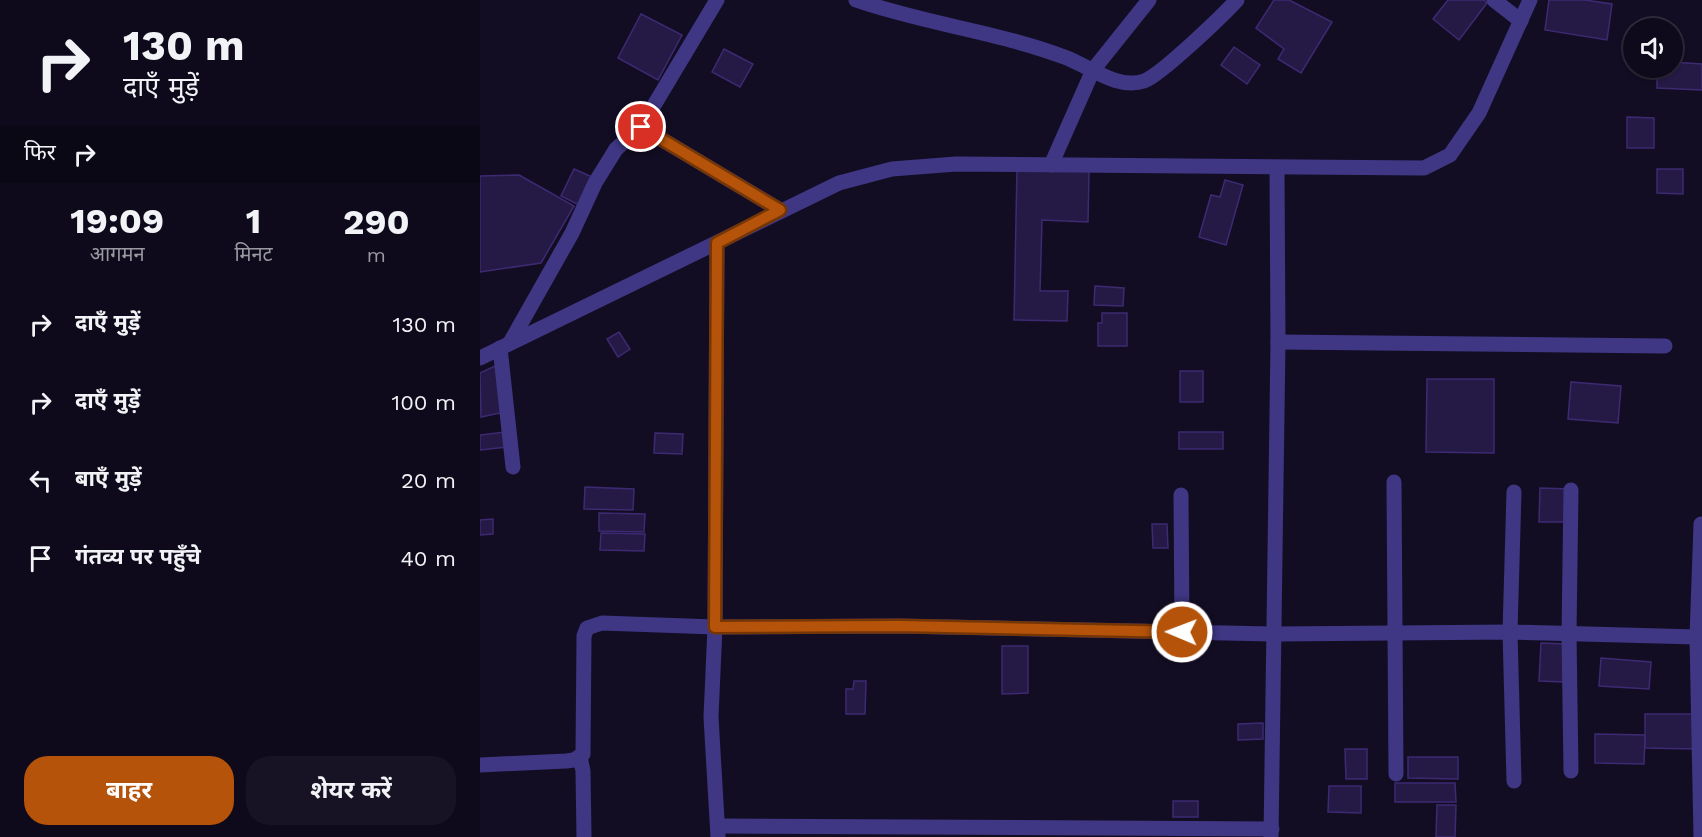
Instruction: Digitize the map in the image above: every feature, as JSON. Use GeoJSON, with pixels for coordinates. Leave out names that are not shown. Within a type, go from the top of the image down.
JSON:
{"type":"FeatureCollection","features":[{"type":"Feature","properties":{"kind":"street"},"geometry":{"type":"LineString","coordinates":[[513,467],[506,345],[572,233],[595,183],[616,148],[641,127],[717,0]]}},
{"type":"Feature","properties":{"kind":"street"},"geometry":{"type":"LineString","coordinates":[[856,0],[909,17],[1056,55],[1124,83],[1144,81],[1153,76],[1237,0]]}},
{"type":"Feature","properties":{"kind":"street"},"geometry":{"type":"LineString","coordinates":[[1051,165],[1093,70],[1149,0]]}},
{"type":"Feature","properties":{"kind":"street"},"geometry":{"type":"LineString","coordinates":[[1494,0],[1521,21]]}},
{"type":"Feature","properties":{"kind":"street"},"geometry":{"type":"LineString","coordinates":[[480,358],[780,210],[839,183],[892,169],[956,164],[1156,164],[1406,170],[1424,168],[1438,163],[1461,142],[1479,113],[1530,0]]}},
{"type":"Feature","properties":{"kind":"street"},"geometry":{"type":"LineString","coordinates":[[641,127],[780,210]]}},
{"type":"Feature","properties":{"kind":"street"},"geometry":{"type":"LineString","coordinates":[[717,243],[715,627],[712,741],[718,831],[1272,833],[1278,342],[1277,168]]}},
{"type":"Feature","properties":{"kind":"street"},"geometry":{"type":"LineString","coordinates":[[1278,342],[1665,346]]}},
{"type":"Feature","properties":{"kind":"street"},"geometry":{"type":"LineString","coordinates":[[1394,482],[1396,774]]}},
{"type":"Feature","properties":{"kind":"street"},"geometry":{"type":"LineString","coordinates":[[1571,490],[1569,634],[1571,771]]}},
{"type":"Feature","properties":{"kind":"street"},"geometry":{"type":"LineString","coordinates":[[1514,492],[1510,632],[1514,781]]}},
{"type":"Feature","properties":{"kind":"street"},"geometry":{"type":"LineString","coordinates":[[1181,495],[1182,632]]}},
{"type":"Feature","properties":{"kind":"street"},"geometry":{"type":"LineString","coordinates":[[1701,524],[1696,637],[1701,837]]}},
{"type":"Feature","properties":{"kind":"street"},"geometry":{"type":"LineString","coordinates":[[480,765],[566,761],[579,757],[585,746],[582,646],[587,628],[602,622],[715,627],[900,626],[1275,633],[1510,632],[1696,637]]}},
{"type":"Feature","properties":{"kind":"street"},"geometry":{"type":"LineString","coordinates":[[579,757],[583,771],[584,837]]}},
{"type":"Feature","properties":{"kind":"building"},"geometry":{"type":"Polygon","coordinates":[[[1274,0],[1289,0],[1332,22],[1301,73],[1278,59],[1284,49],[1256,28],[1274,0]]]}},
{"type":"Feature","properties":{"kind":"building"},"geometry":{"type":"Polygon","coordinates":[[[1448,0],[1484,0],[1487,3],[1459,40],[1433,19],[1448,0]]]}},
{"type":"Feature","properties":{"kind":"building"},"geometry":{"type":"Polygon","coordinates":[[[1549,0],[1585,0],[1612,4],[1607,40],[1545,30],[1549,0]]]}},
{"type":"Feature","properties":{"kind":"building"},"geometry":{"type":"Polygon","coordinates":[[[641,14],[682,35],[658,80],[618,58],[641,14]]]}},
{"type":"Feature","properties":{"kind":"building"},"geometry":{"type":"Polygon","coordinates":[[[1234,47],[1260,65],[1247,84],[1221,65],[1234,47]]]}},
{"type":"Feature","properties":{"kind":"building"},"geometry":{"type":"Polygon","coordinates":[[[724,49],[753,64],[740,87],[712,72],[724,49]]]}},
{"type":"Feature","properties":{"kind":"building"},"geometry":{"type":"Polygon","coordinates":[[[1683,63],[1702,64],[1702,90],[1657,88],[1657,78],[1683,78],[1683,63]]]}},
{"type":"Feature","properties":{"kind":"building"},"geometry":{"type":"Polygon","coordinates":[[[1627,117],[1654,118],[1654,148],[1627,148],[1627,117]]]}},
{"type":"Feature","properties":{"kind":"building"},"geometry":{"type":"Polygon","coordinates":[[[574,169],[592,177],[579,205],[561,196],[574,169]]]}},
{"type":"Feature","properties":{"kind":"building"},"geometry":{"type":"Polygon","coordinates":[[[1017,169],[1089,171],[1088,222],[1042,220],[1040,291],[1068,291],[1067,321],[1014,320],[1017,169]]]}},
{"type":"Feature","properties":{"kind":"building"},"geometry":{"type":"Polygon","coordinates":[[[1657,169],[1683,169],[1683,194],[1657,193],[1657,169]]]}},
{"type":"Feature","properties":{"kind":"building"},"geometry":{"type":"Polygon","coordinates":[[[519,175],[574,206],[541,263],[480,272],[480,176],[519,175]]]}},
{"type":"Feature","properties":{"kind":"building"},"geometry":{"type":"Polygon","coordinates":[[[1225,180],[1243,185],[1226,245],[1199,237],[1211,195],[1220,197],[1225,180]]]}},
{"type":"Feature","properties":{"kind":"building"},"geometry":{"type":"Polygon","coordinates":[[[1095,286],[1124,288],[1123,306],[1094,305],[1095,286]]]}},
{"type":"Feature","properties":{"kind":"building"},"geometry":{"type":"Polygon","coordinates":[[[1102,313],[1127,313],[1127,346],[1098,346],[1098,323],[1102,323],[1102,313]]]}},
{"type":"Feature","properties":{"kind":"building"},"geometry":{"type":"Polygon","coordinates":[[[619,332],[630,349],[618,357],[607,339],[619,332]]]}},
{"type":"Feature","properties":{"kind":"building"},"geometry":{"type":"Polygon","coordinates":[[[499,364],[505,412],[481,417],[480,373],[499,364]]]}},
{"type":"Feature","properties":{"kind":"building"},"geometry":{"type":"Polygon","coordinates":[[[1180,371],[1203,371],[1203,402],[1180,402],[1180,371]]]}},
{"type":"Feature","properties":{"kind":"building"},"geometry":{"type":"Polygon","coordinates":[[[1427,379],[1494,379],[1494,453],[1426,452],[1427,379]]]}},
{"type":"Feature","properties":{"kind":"building"},"geometry":{"type":"Polygon","coordinates":[[[1571,382],[1621,386],[1618,423],[1568,419],[1571,382]]]}},
{"type":"Feature","properties":{"kind":"building"},"geometry":{"type":"Polygon","coordinates":[[[505,432],[507,447],[480,450],[480,435],[505,432]]]}},
{"type":"Feature","properties":{"kind":"building"},"geometry":{"type":"Polygon","coordinates":[[[1179,432],[1223,432],[1223,449],[1179,449],[1179,432]]]}},
{"type":"Feature","properties":{"kind":"building"},"geometry":{"type":"Polygon","coordinates":[[[655,433],[683,434],[682,454],[654,453],[655,433]]]}},
{"type":"Feature","properties":{"kind":"building"},"geometry":{"type":"Polygon","coordinates":[[[585,487],[634,489],[633,510],[584,509],[585,487]]]}},
{"type":"Feature","properties":{"kind":"building"},"geometry":{"type":"Polygon","coordinates":[[[1540,488],[1570,489],[1569,522],[1539,522],[1540,488]]]}},
{"type":"Feature","properties":{"kind":"building"},"geometry":{"type":"Polygon","coordinates":[[[599,513],[645,514],[644,532],[599,531],[599,513]]]}},
{"type":"Feature","properties":{"kind":"building"},"geometry":{"type":"Polygon","coordinates":[[[493,519],[493,534],[480,535],[480,520],[493,519]]]}},
{"type":"Feature","properties":{"kind":"building"},"geometry":{"type":"Polygon","coordinates":[[[1152,524],[1167,524],[1168,548],[1153,548],[1152,524]]]}},
{"type":"Feature","properties":{"kind":"building"},"geometry":{"type":"Polygon","coordinates":[[[601,533],[645,534],[644,551],[600,550],[601,533]]]}},
{"type":"Feature","properties":{"kind":"building"},"geometry":{"type":"Polygon","coordinates":[[[1541,643],[1566,644],[1565,682],[1539,681],[1541,643]]]}},
{"type":"Feature","properties":{"kind":"building"},"geometry":{"type":"Polygon","coordinates":[[[1002,646],[1028,646],[1028,693],[1002,694],[1002,646]]]}},
{"type":"Feature","properties":{"kind":"building"},"geometry":{"type":"Polygon","coordinates":[[[1601,658],[1651,662],[1649,689],[1599,686],[1601,658]]]}},
{"type":"Feature","properties":{"kind":"building"},"geometry":{"type":"Polygon","coordinates":[[[854,681],[866,681],[865,714],[846,714],[846,689],[853,689],[854,681]]]}},
{"type":"Feature","properties":{"kind":"building"},"geometry":{"type":"Polygon","coordinates":[[[1645,714],[1695,714],[1695,749],[1645,748],[1645,714]]]}},
{"type":"Feature","properties":{"kind":"building"},"geometry":{"type":"Polygon","coordinates":[[[1263,723],[1263,739],[1238,740],[1238,724],[1263,723]]]}},
{"type":"Feature","properties":{"kind":"building"},"geometry":{"type":"Polygon","coordinates":[[[1595,734],[1645,735],[1644,764],[1595,763],[1595,734]]]}},
{"type":"Feature","properties":{"kind":"building"},"geometry":{"type":"Polygon","coordinates":[[[1345,749],[1367,749],[1367,779],[1346,779],[1345,749]]]}},
{"type":"Feature","properties":{"kind":"building"},"geometry":{"type":"Polygon","coordinates":[[[1408,757],[1458,757],[1458,779],[1408,778],[1408,757]]]}},
{"type":"Feature","properties":{"kind":"building"},"geometry":{"type":"Polygon","coordinates":[[[1395,783],[1455,783],[1456,802],[1395,802],[1395,783]]]}},
{"type":"Feature","properties":{"kind":"building"},"geometry":{"type":"Polygon","coordinates":[[[1329,786],[1361,786],[1361,813],[1328,812],[1329,786]]]}},
{"type":"Feature","properties":{"kind":"building"},"geometry":{"type":"Polygon","coordinates":[[[1173,801],[1198,801],[1198,817],[1173,817],[1173,801]]]}},
{"type":"Feature","properties":{"kind":"building"},"geometry":{"type":"Polygon","coordinates":[[[1437,805],[1456,805],[1455,837],[1436,837],[1437,805]]]}},
{"type":"Feature","properties":{"kind":"route"},"geometry":{"type":"LineString","coordinates":[[641,127],[780,210],[717,243],[715,627],[900,626],[1182,632]]}}]}
